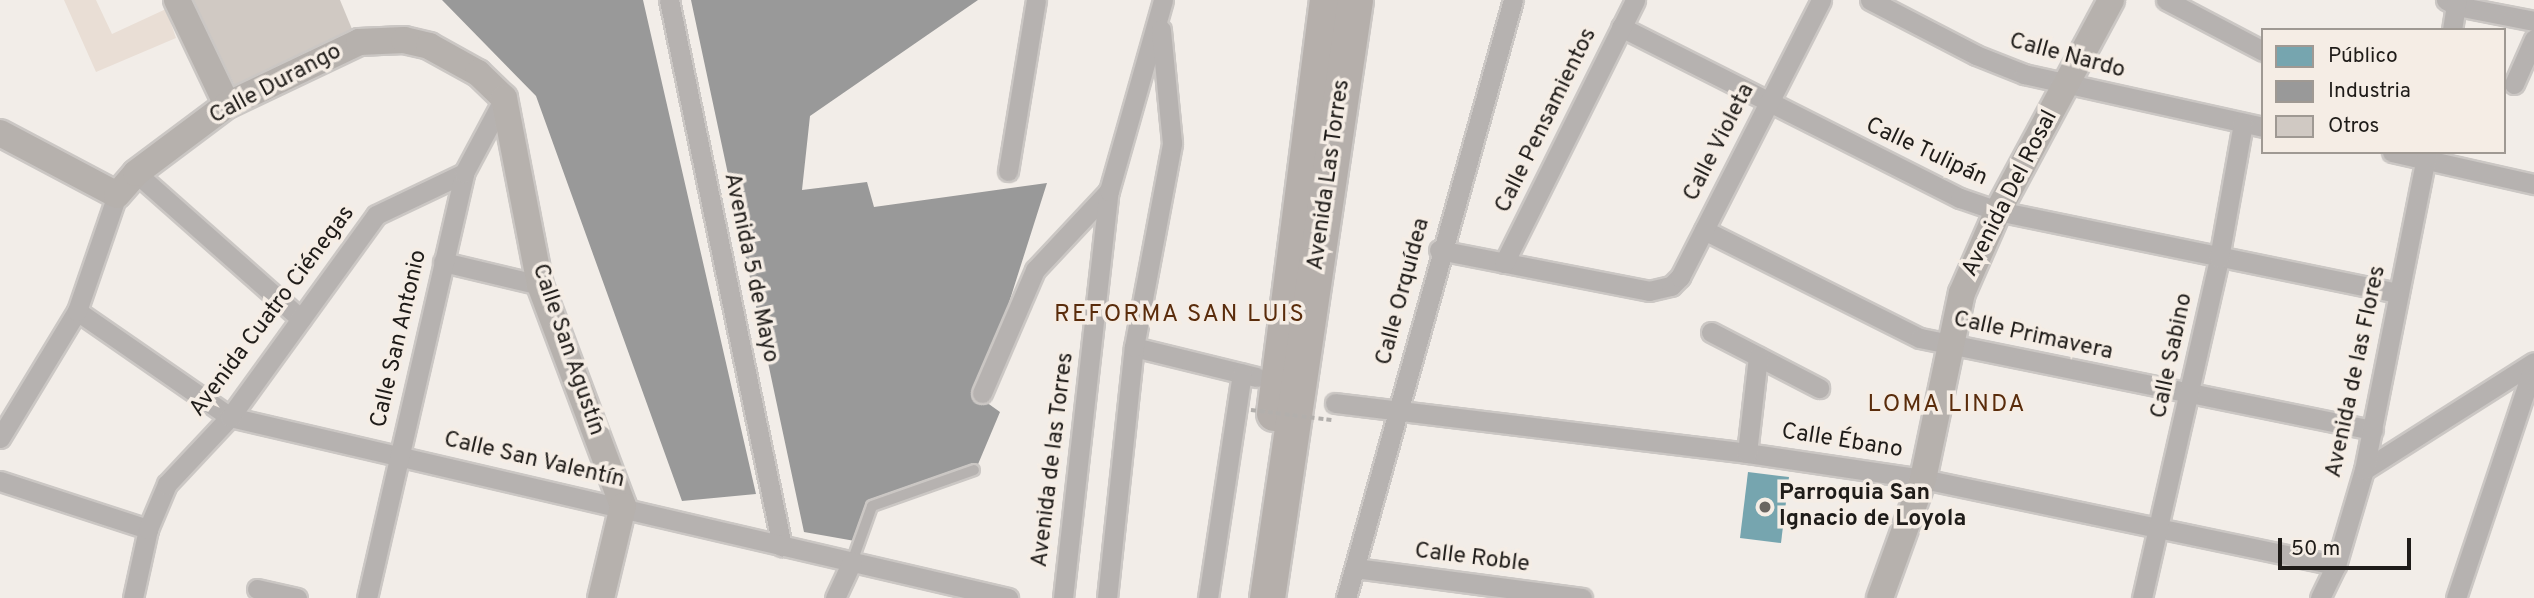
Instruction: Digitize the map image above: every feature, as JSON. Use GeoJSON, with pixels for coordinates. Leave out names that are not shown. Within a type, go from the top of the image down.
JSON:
{"type":"FeatureCollection","features":[{"type":"Feature","properties":{"kind":"highway","name":"Avenida Las Torres"},"geometry":{"type":"LineString","coordinates":[[1243,598],[1279,380],[1326,0]]}},
{"type":"Feature","properties":{"kind":"highway","name":"Avenida Las Torres"},"geometry":{"type":"LineString","coordinates":[[1267,598],[1355,0]]}},
{"type":"Feature","properties":{"kind":"street"},"geometry":{"type":"LineString","coordinates":[[177,0],[227,106]]}},
{"type":"Feature","properties":{"kind":"street","name":"Avenida 5 de Mayo"},"geometry":{"type":"LineString","coordinates":[[669,0],[782,546]]}},
{"type":"Feature","properties":{"kind":"street"},"geometry":{"type":"LineString","coordinates":[[1008,171],[1036,0]]}},
{"type":"Feature","properties":{"kind":"street","name":"Calle Orquídea"},"geometry":{"type":"LineString","coordinates":[[1346,598],[1439,250],[1513,0]]}},
{"type":"Feature","properties":{"kind":"street","name":"Calle Pensamientos"},"geometry":{"type":"LineString","coordinates":[[1504,263],[1635,0]]}},
{"type":"Feature","properties":{"kind":"street","name":"Calle Violeta"},"geometry":{"type":"LineString","coordinates":[[1504,263],[1649,291],[1662,291],[1680,277],[1821,0]]}},
{"type":"Feature","properties":{"kind":"street","name":"Calle Nardo"},"geometry":{"type":"LineString","coordinates":[[1870,0],[1976,55],[2066,86],[2261,127]]}},
{"type":"Feature","properties":{"kind":"street","name":"Avenida Del Rosal"},"geometry":{"type":"LineString","coordinates":[[1880,598],[1923,480],[1962,293],[1998,211],[2111,0]]}},
{"type":"Feature","properties":{"kind":"street"},"geometry":{"type":"LineString","coordinates":[[2166,0],[2261,50]]}},
{"type":"Feature","properties":{"kind":"street"},"geometry":{"type":"LineString","coordinates":[[2452,28],[2453,2],[2534,20]]}},
{"type":"Feature","properties":{"kind":"street"},"geometry":{"type":"LineString","coordinates":[[1107,598],[1134,347],[1172,143],[1161,9]]}},
{"type":"Feature","properties":{"kind":"street","name":"Avenida de las Torres"},"geometry":{"type":"LineString","coordinates":[[1063,598],[1109,191],[1161,9]]}},
{"type":"Feature","properties":{"kind":"street","name":"Calle Tulipán"},"geometry":{"type":"LineString","coordinates":[[1621,27],[1939,189],[1998,211],[2399,293]]}},
{"type":"Feature","properties":{"kind":"street","name":"Calle Durango"},"geometry":{"type":"LineString","coordinates":[[0,438],[77,311],[117,195],[136,173],[227,106],[359,43],[381,39],[429,46],[453,57],[504,98]]}},
{"type":"Feature","properties":{"kind":"street"},"geometry":{"type":"LineString","coordinates":[[2514,83],[2534,39]]}},
{"type":"Feature","properties":{"kind":"street","name":"Calle San Antonio"},"geometry":{"type":"LineString","coordinates":[[367,598],[464,173],[504,98]]}},
{"type":"Feature","properties":{"kind":"street","name":"Calle San Agustín"},"geometry":{"type":"LineString","coordinates":[[504,98],[540,285],[623,506]]}},
{"type":"Feature","properties":{"kind":"street","name":"Calle Sabino"},"geometry":{"type":"LineString","coordinates":[[2142,598],[2190,396],[2219,258],[2243,123]]}},
{"type":"Feature","properties":{"kind":"street"},"geometry":{"type":"LineString","coordinates":[[0,133],[117,195]]}},
{"type":"Feature","properties":{"kind":"street"},"geometry":{"type":"LineString","coordinates":[[2423,154],[2534,184]]}},
{"type":"Feature","properties":{"kind":"street","name":"Avenida de las Flores"},"geometry":{"type":"LineString","coordinates":[[2320,598],[2336,565],[2364,470],[2423,154]]}},
{"type":"Feature","properties":{"kind":"street"},"geometry":{"type":"LineString","coordinates":[[136,173],[301,319]]}},
{"type":"Feature","properties":{"kind":"street","name":"Avenida Cuatro Ciénegas"},"geometry":{"type":"LineString","coordinates":[[133,598],[148,529],[167,484],[230,417],[376,215],[464,173]]}},
{"type":"Feature","properties":{"kind":"street"},"geometry":{"type":"LineString","coordinates":[[982,393],[1035,270],[1109,191]]}},
{"type":"Feature","properties":{"kind":"street","name":"Calle Primavera"},"geometry":{"type":"LineString","coordinates":[[1704,230],[1920,338],[2190,396],[2373,430]]}},
{"type":"Feature","properties":{"kind":"street"},"geometry":{"type":"LineString","coordinates":[[1439,250],[1504,263]]}},
{"type":"Feature","properties":{"kind":"street"},"geometry":{"type":"LineString","coordinates":[[443,262],[540,285]]}},
{"type":"Feature","properties":{"kind":"street","name":"Calle San Valentín"},"geometry":{"type":"LineString","coordinates":[[77,311],[230,417],[623,506],[1008,598]]}},
{"type":"Feature","properties":{"kind":"street"},"geometry":{"type":"LineString","coordinates":[[1711,332],[1819,388]]}},
{"type":"Feature","properties":{"kind":"street"},"geometry":{"type":"LineString","coordinates":[[1134,347],[1249,375],[1208,598]]}},
{"type":"Feature","properties":{"kind":"street"},"geometry":{"type":"LineString","coordinates":[[1747,453],[1758,357]]}},
{"type":"Feature","properties":{"kind":"street"},"geometry":{"type":"LineString","coordinates":[[2364,470],[2534,363]]}},
{"type":"Feature","properties":{"kind":"street"},"geometry":{"type":"LineString","coordinates":[[2456,598],[2534,363]]}},
{"type":"Feature","properties":{"kind":"street","name":"Calle Ébano"},"geometry":{"type":"LineString","coordinates":[[1333,412],[1397,413],[1747,453],[1923,480],[2336,565]]}},
{"type":"Feature","properties":{"kind":"street"},"geometry":{"type":"LineString","coordinates":[[0,481],[148,529]]}},
{"type":"Feature","properties":{"kind":"street"},"geometry":{"type":"LineString","coordinates":[[601,598],[623,506]]}},
{"type":"Feature","properties":{"kind":"street"},"geometry":{"type":"LineString","coordinates":[[835,598],[852,562]]}},
{"type":"Feature","properties":{"kind":"street"},"geometry":{"type":"LineString","coordinates":[[851,598],[852,562]]}},
{"type":"Feature","properties":{"kind":"street","name":"Calle Roble"},"geometry":{"type":"LineString","coordinates":[[1354,568],[1582,598]]}},
{"type":"Feature","properties":{"kind":"street"},"geometry":{"type":"LineString","coordinates":[[257,589],[297,598]]}},
{"type":"Feature","properties":{"kind":"lane"},"geometry":{"type":"LineString","coordinates":[[852,562],[872,506],[974,470]]}},
{"type":"Feature","properties":{"kind":"path"},"geometry":{"type":"LineString","coordinates":[[1251,411],[1333,412]]}},
{"type":"Feature","properties":{"kind":"shaded area"},"geometry":{"type":"Polygon","coordinates":[[[64,0],[96,0],[112,34],[166,9],[176,38],[96,72],[64,0]]]}},
{"type":"Feature","properties":{"kind":"building: Público","name":"Parroquia San Ignacio de Loyola"},"geometry":{"type":"Polygon","coordinates":[[[1748,472],[1789,477],[1781,543],[1740,538],[1748,472]]]}},
{"type":"Feature","properties":{"kind":"building: Industria"},"geometry":{"type":"Polygon","coordinates":[[[442,0],[643,0],[756,494],[682,501],[536,96],[442,0]]]}},
{"type":"Feature","properties":{"kind":"building: Industria"},"geometry":{"type":"Polygon","coordinates":[[[691,0],[978,0],[810,116],[802,190],[867,182],[874,207],[1047,183],[979,397],[1000,412],[976,469],[871,503],[855,541],[804,532],[691,0]]]}},
{"type":"Feature","properties":{"kind":"building: Otros"},"geometry":{"type":"Polygon","coordinates":[[[192,0],[340,0],[352,29],[237,90],[192,0]]]}},
{"type":"Feature","properties":{"kind":"place","name":"Parroquia San Ignacio de Loyola"},"geometry":{"type":"Point","coordinates":[1765,507]}},
{"type":"Feature","properties":{"kind":"district","name":"REFORMA SAN LUIS"},"geometry":{"type":"Point","coordinates":[1180,316]}},
{"type":"Feature","properties":{"kind":"district","name":"LOMA LINDA"},"geometry":{"type":"Point","coordinates":[1947,406]}}]}
